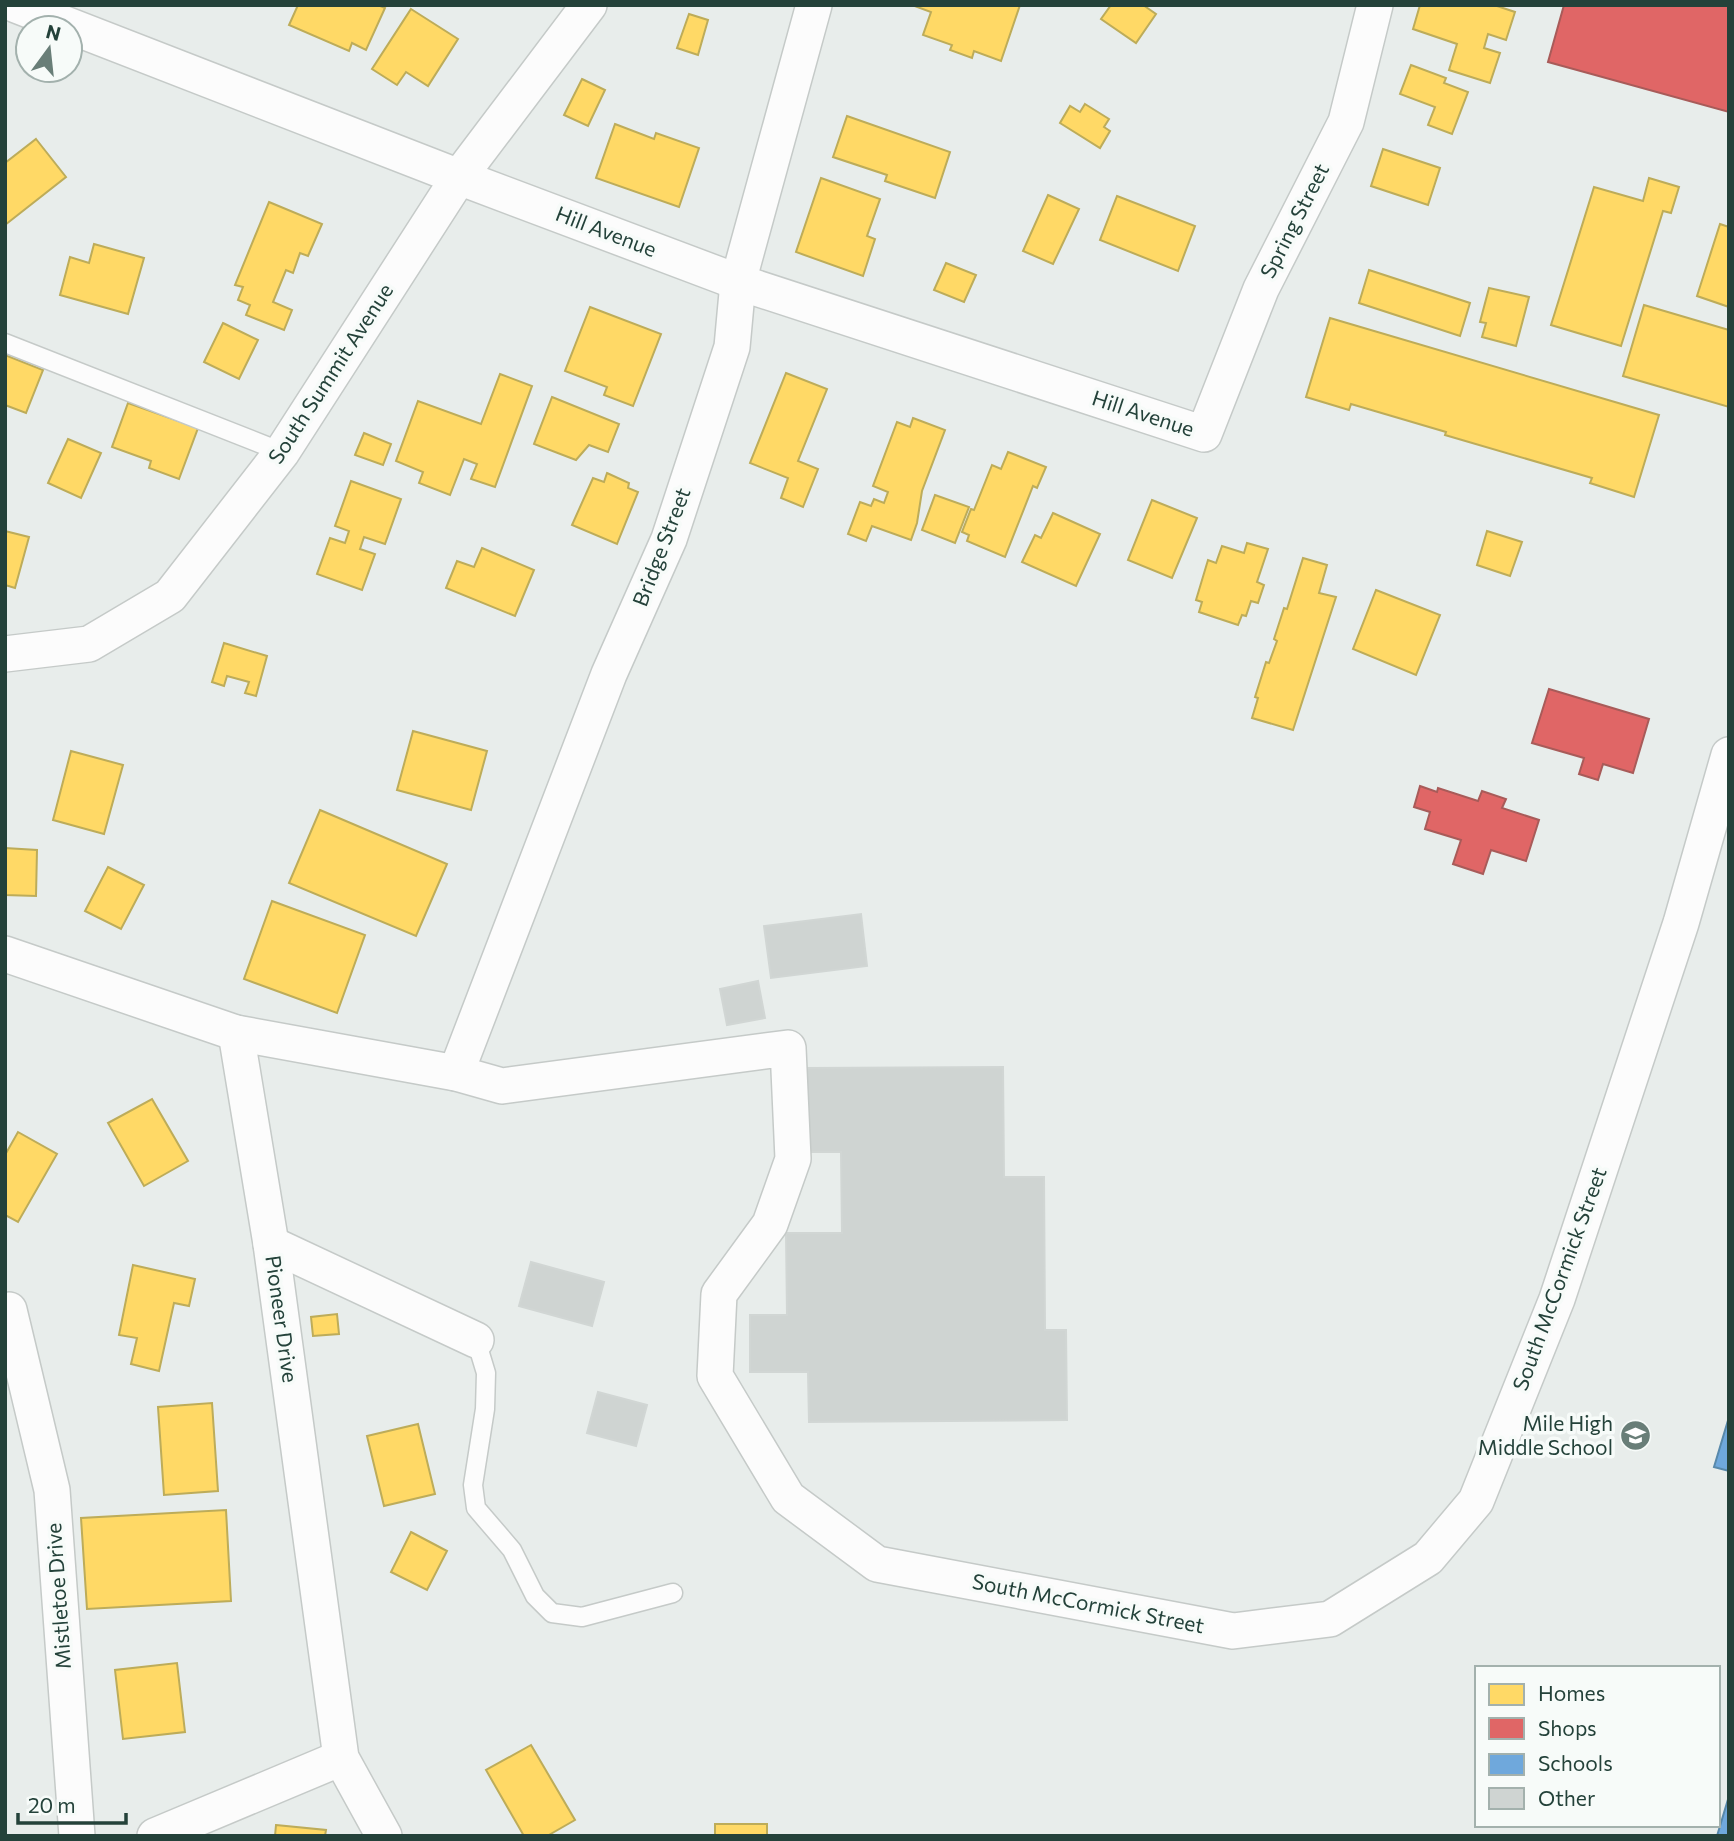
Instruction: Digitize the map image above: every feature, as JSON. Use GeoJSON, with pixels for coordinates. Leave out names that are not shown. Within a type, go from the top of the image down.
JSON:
{"type":"FeatureCollection","features":[{"type":"Feature","properties":{"kind":"street","name":"Hill Avenue"},"geometry":{"type":"LineString","coordinates":[[16,5],[738,282],[1204,434]]}},
{"type":"Feature","properties":{"kind":"street","name":"South Summit Avenue"},"geometry":{"type":"LineString","coordinates":[[6,655],[89,643],[170,596],[282,452],[459,177],[589,5]]}},
{"type":"Feature","properties":{"kind":"street","name":"Bridge Street"},"geometry":{"type":"LineString","coordinates":[[456,1073],[609,674],[669,539],[732,347],[738,282],[814,5]]}},
{"type":"Feature","properties":{"kind":"street","name":"Spring Street"},"geometry":{"type":"LineString","coordinates":[[1204,434],[1261,289],[1346,121],[1375,5]]}},
{"type":"Feature","properties":{"kind":"street","name":"South McCormick Street"},"geometry":{"type":"LineString","coordinates":[[456,1073],[502,1086],[788,1048],[793,1159],[770,1224],[719,1294],[715,1376],[788,1498],[877,1564],[1233,1632],[1330,1619],[1428,1558],[1476,1501],[1561,1287],[1681,923],[1729,755]]}},
{"type":"Feature","properties":{"kind":"street"},"geometry":{"type":"LineString","coordinates":[[5,954],[236,1033],[456,1073]]}},
{"type":"Feature","properties":{"kind":"street","name":"Pioneer Drive"},"geometry":{"type":"LineString","coordinates":[[236,1033],[271,1244],[341,1758],[384,1836]]}},
{"type":"Feature","properties":{"kind":"street"},"geometry":{"type":"LineString","coordinates":[[271,1244],[476,1340]]}},
{"type":"Feature","properties":{"kind":"street","name":"Mistletoe Drive"},"geometry":{"type":"LineString","coordinates":[[9,1310],[52,1490],[77,1836]]}},
{"type":"Feature","properties":{"kind":"street"},"geometry":{"type":"LineString","coordinates":[[155,1836],[341,1758]]}},
{"type":"Feature","properties":{"kind":"lane"},"geometry":{"type":"LineString","coordinates":[[5,343],[282,452]]}},
{"type":"Feature","properties":{"kind":"lane"},"geometry":{"type":"LineString","coordinates":[[476,1340],[486,1373],[485,1409],[473,1485],[476,1508],[512,1550],[535,1595],[552,1613],[582,1617],[673,1593]]}},
{"type":"Feature","properties":{"kind":"building: Homes"},"geometry":{"type":"Polygon","coordinates":[[[298,5],[378,5],[385,8],[366,50],[352,43],[349,51],[289,25],[298,5]]]}},
{"type":"Feature","properties":{"kind":"building: Homes"},"geometry":{"type":"Polygon","coordinates":[[[912,5],[1020,5],[1001,61],[974,51],[972,58],[950,50],[952,45],[923,35],[931,12],[912,5]]]}},
{"type":"Feature","properties":{"kind":"building: Homes"},"geometry":{"type":"Polygon","coordinates":[[[1111,5],[1143,5],[1156,14],[1136,43],[1101,19],[1111,5]]]}},
{"type":"Feature","properties":{"kind":"building: Homes"},"geometry":{"type":"Polygon","coordinates":[[[1420,5],[1494,5],[1515,12],[1506,40],[1488,34],[1484,48],[1500,53],[1490,83],[1449,70],[1457,44],[1413,29],[1420,5]]]}},
{"type":"Feature","properties":{"kind":"building: Homes"},"geometry":{"type":"Polygon","coordinates":[[[411,9],[458,39],[428,86],[406,72],[397,85],[372,69],[411,9]]]}},
{"type":"Feature","properties":{"kind":"building: Homes"},"geometry":{"type":"Polygon","coordinates":[[[689,14],[708,20],[698,55],[677,48],[689,14]]]}},
{"type":"Feature","properties":{"kind":"building: Homes"},"geometry":{"type":"Polygon","coordinates":[[[1411,65],[1446,78],[1444,83],[1468,92],[1452,134],[1428,125],[1435,107],[1400,94],[1411,65]]]}},
{"type":"Feature","properties":{"kind":"building: Homes"},"geometry":{"type":"Polygon","coordinates":[[[582,79],[605,90],[588,126],[564,115],[582,79]]]}},
{"type":"Feature","properties":{"kind":"building: Homes"},"geometry":{"type":"Polygon","coordinates":[[[1085,104],[1109,119],[1104,127],[1110,131],[1100,148],[1060,123],[1070,106],[1080,112],[1085,104]]]}},
{"type":"Feature","properties":{"kind":"building: Homes"},"geometry":{"type":"Polygon","coordinates":[[[847,116],[950,152],[935,198],[885,181],[887,175],[833,157],[847,116]]]}},
{"type":"Feature","properties":{"kind":"building: Homes"},"geometry":{"type":"Polygon","coordinates":[[[615,124],[654,139],[656,133],[699,148],[679,207],[596,178],[615,124]]]}},
{"type":"Feature","properties":{"kind":"building: Homes"},"geometry":{"type":"Polygon","coordinates":[[[36,139],[66,177],[5,225],[5,163],[36,139]]]}},
{"type":"Feature","properties":{"kind":"building: Homes"},"geometry":{"type":"Polygon","coordinates":[[[1383,149],[1440,168],[1428,205],[1371,186],[1383,149]]]}},
{"type":"Feature","properties":{"kind":"building: Homes"},"geometry":{"type":"Polygon","coordinates":[[[821,178],[880,199],[867,236],[875,239],[863,276],[796,252],[821,178]]]}},
{"type":"Feature","properties":{"kind":"building: Homes"},"geometry":{"type":"Polygon","coordinates":[[[1649,178],[1679,187],[1671,213],[1663,211],[1621,346],[1551,325],[1594,187],[1643,201],[1649,178]]]}},
{"type":"Feature","properties":{"kind":"building: Homes"},"geometry":{"type":"Polygon","coordinates":[[[1048,195],[1079,209],[1053,264],[1023,251],[1048,195]]]}},
{"type":"Feature","properties":{"kind":"building: Homes"},"geometry":{"type":"Polygon","coordinates":[[[1117,196],[1195,226],[1178,271],[1100,240],[1117,196]]]}},
{"type":"Feature","properties":{"kind":"building: Homes"},"geometry":{"type":"Polygon","coordinates":[[[269,202],[322,224],[308,256],[300,253],[293,273],[286,270],[273,302],[292,310],[284,330],[246,315],[250,305],[238,300],[243,287],[235,285],[269,202]]]}},
{"type":"Feature","properties":{"kind":"building: Homes"},"geometry":{"type":"Polygon","coordinates":[[[1720,224],[1729,227],[1729,307],[1697,296],[1720,224]]]}},
{"type":"Feature","properties":{"kind":"building: Homes"},"geometry":{"type":"Polygon","coordinates":[[[94,244],[144,258],[128,314],[60,295],[70,257],[89,263],[94,244]]]}},
{"type":"Feature","properties":{"kind":"building: Homes"},"geometry":{"type":"Polygon","coordinates":[[[946,263],[976,275],[964,302],[934,290],[946,263]]]}},
{"type":"Feature","properties":{"kind":"building: Homes"},"geometry":{"type":"Polygon","coordinates":[[[1369,270],[1470,303],[1460,336],[1359,303],[1369,270]]]}},
{"type":"Feature","properties":{"kind":"building: Homes"},"geometry":{"type":"Polygon","coordinates":[[[1489,288],[1529,297],[1516,346],[1482,337],[1486,323],[1480,322],[1489,288]]]}},
{"type":"Feature","properties":{"kind":"building: Homes"},"geometry":{"type":"Polygon","coordinates":[[[1644,305],[1729,330],[1729,407],[1623,376],[1644,305]]]}},
{"type":"Feature","properties":{"kind":"building: Homes"},"geometry":{"type":"Polygon","coordinates":[[[590,307],[661,334],[633,406],[604,395],[607,387],[565,371],[590,307]]]}},
{"type":"Feature","properties":{"kind":"building: Homes"},"geometry":{"type":"Polygon","coordinates":[[[1330,318],[1659,415],[1634,497],[1590,483],[1592,478],[1445,435],[1446,432],[1351,404],[1349,410],[1306,397],[1330,318]]]}},
{"type":"Feature","properties":{"kind":"building: Homes"},"geometry":{"type":"Polygon","coordinates":[[[223,323],[258,340],[239,379],[204,362],[223,323]]]}},
{"type":"Feature","properties":{"kind":"building: Homes"},"geometry":{"type":"Polygon","coordinates":[[[5,355],[43,370],[26,413],[5,405],[5,355]]]}},
{"type":"Feature","properties":{"kind":"building: Homes"},"geometry":{"type":"Polygon","coordinates":[[[786,373],[827,389],[798,461],[818,469],[803,507],[781,498],[788,478],[750,463],[786,373]]]}},
{"type":"Feature","properties":{"kind":"building: Homes"},"geometry":{"type":"Polygon","coordinates":[[[500,374],[532,386],[495,487],[471,479],[477,464],[464,459],[450,495],[419,483],[423,472],[396,461],[418,401],[481,424],[500,374]]]}},
{"type":"Feature","properties":{"kind":"building: Homes"},"geometry":{"type":"Polygon","coordinates":[[[552,397],[619,424],[608,452],[589,445],[576,460],[534,444],[552,397]]]}},
{"type":"Feature","properties":{"kind":"building: Homes"},"geometry":{"type":"Polygon","coordinates":[[[128,403],[198,428],[179,479],[149,468],[151,461],[112,447],[128,403]]]}},
{"type":"Feature","properties":{"kind":"building: Homes"},"geometry":{"type":"Polygon","coordinates":[[[913,418],[945,430],[922,491],[917,523],[911,540],[872,526],[866,541],[848,534],[860,502],[871,506],[874,499],[884,503],[888,492],[873,486],[897,422],[910,427],[913,418]]]}},
{"type":"Feature","properties":{"kind":"building: Homes"},"geometry":{"type":"Polygon","coordinates":[[[364,433],[391,444],[383,465],[355,455],[364,433]]]}},
{"type":"Feature","properties":{"kind":"building: Homes"},"geometry":{"type":"Polygon","coordinates":[[[68,439],[101,453],[81,498],[48,483],[68,439]]]}},
{"type":"Feature","properties":{"kind":"building: Homes"},"geometry":{"type":"Polygon","coordinates":[[[1008,452],[1046,467],[1037,488],[1033,486],[1005,557],[967,541],[969,535],[962,532],[992,465],[1001,469],[1008,452]]]}},
{"type":"Feature","properties":{"kind":"building: Homes"},"geometry":{"type":"Polygon","coordinates":[[[607,473],[629,483],[628,488],[638,492],[617,544],[572,525],[593,478],[604,482],[607,473]]]}},
{"type":"Feature","properties":{"kind":"building: Homes"},"geometry":{"type":"Polygon","coordinates":[[[351,481],[401,499],[385,544],[364,537],[360,549],[375,554],[362,590],[317,574],[330,538],[345,543],[349,531],[335,526],[351,481]]]}},
{"type":"Feature","properties":{"kind":"building: Homes"},"geometry":{"type":"Polygon","coordinates":[[[935,495],[969,507],[955,543],[922,530],[935,495]]]}},
{"type":"Feature","properties":{"kind":"building: Homes"},"geometry":{"type":"Polygon","coordinates":[[[1152,500],[1197,518],[1172,578],[1128,560],[1152,500]]]}},
{"type":"Feature","properties":{"kind":"building: Homes"},"geometry":{"type":"Polygon","coordinates":[[[1053,513],[1100,534],[1076,586],[1022,562],[1035,535],[1041,538],[1053,513]]]}},
{"type":"Feature","properties":{"kind":"building: Homes"},"geometry":{"type":"Polygon","coordinates":[[[5,531],[29,537],[15,588],[5,585],[5,531]]]}},
{"type":"Feature","properties":{"kind":"building: Homes"},"geometry":{"type":"Polygon","coordinates":[[[1487,531],[1522,542],[1510,576],[1477,565],[1487,531]]]}},
{"type":"Feature","properties":{"kind":"building: Homes"},"geometry":{"type":"Polygon","coordinates":[[[1247,543],[1268,549],[1257,582],[1264,585],[1258,603],[1251,601],[1246,616],[1242,615],[1238,625],[1199,612],[1202,602],[1196,600],[1208,560],[1216,563],[1222,546],[1244,553],[1247,543]]]}},
{"type":"Feature","properties":{"kind":"building: Homes"},"geometry":{"type":"Polygon","coordinates":[[[482,548],[534,570],[515,616],[446,588],[457,561],[474,567],[482,548]]]}},
{"type":"Feature","properties":{"kind":"building: Homes"},"geometry":{"type":"Polygon","coordinates":[[[1303,558],[1327,565],[1319,593],[1336,597],[1293,730],[1252,718],[1258,698],[1255,697],[1266,662],[1269,663],[1277,641],[1274,639],[1284,608],[1287,609],[1303,558]]]}},
{"type":"Feature","properties":{"kind":"building: Homes"},"geometry":{"type":"Polygon","coordinates":[[[1376,590],[1440,615],[1416,675],[1353,649],[1376,590]]]}},
{"type":"Feature","properties":{"kind":"building: Homes"},"geometry":{"type":"Polygon","coordinates":[[[224,643],[267,656],[256,696],[245,693],[249,682],[227,676],[224,686],[212,682],[224,643]]]}},
{"type":"Feature","properties":{"kind":"building: Homes"},"geometry":{"type":"Polygon","coordinates":[[[413,731],[487,751],[471,810],[397,790],[413,731]]]}},
{"type":"Feature","properties":{"kind":"building: Homes"},"geometry":{"type":"Polygon","coordinates":[[[71,751],[123,765],[104,834],[53,820],[71,751]]]}},
{"type":"Feature","properties":{"kind":"building: Homes"},"geometry":{"type":"Polygon","coordinates":[[[320,810],[447,864],[416,936],[289,883],[320,810]]]}},
{"type":"Feature","properties":{"kind":"building: Homes"},"geometry":{"type":"Polygon","coordinates":[[[5,848],[37,850],[36,896],[5,895],[5,848]]]}},
{"type":"Feature","properties":{"kind":"building: Homes"},"geometry":{"type":"Polygon","coordinates":[[[108,867],[144,885],[121,929],[85,911],[108,867]]]}},
{"type":"Feature","properties":{"kind":"building: Homes"},"geometry":{"type":"Polygon","coordinates":[[[272,901],[365,935],[337,1013],[244,979],[272,901]]]}},
{"type":"Feature","properties":{"kind":"building: Homes"},"geometry":{"type":"Polygon","coordinates":[[[152,1099],[188,1161],[144,1186],[108,1123],[152,1099]]]}},
{"type":"Feature","properties":{"kind":"building: Homes"},"geometry":{"type":"Polygon","coordinates":[[[18,1132],[57,1154],[18,1222],[5,1215],[5,1155],[18,1132]]]}},
{"type":"Feature","properties":{"kind":"building: Homes"},"geometry":{"type":"Polygon","coordinates":[[[133,1265],[195,1279],[189,1306],[174,1303],[159,1371],[131,1364],[137,1338],[119,1335],[133,1265]]]}},
{"type":"Feature","properties":{"kind":"building: Homes"},"geometry":{"type":"Polygon","coordinates":[[[337,1314],[339,1334],[313,1336],[311,1317],[337,1314]]]}},
{"type":"Feature","properties":{"kind":"building: Homes"},"geometry":{"type":"Polygon","coordinates":[[[212,1403],[218,1491],[164,1495],[158,1407],[212,1403]]]}},
{"type":"Feature","properties":{"kind":"building: Homes"},"geometry":{"type":"Polygon","coordinates":[[[418,1424],[435,1494],[384,1506],[367,1436],[418,1424]]]}},
{"type":"Feature","properties":{"kind":"building: Homes"},"geometry":{"type":"Polygon","coordinates":[[[226,1510],[231,1601],[87,1609],[81,1518],[226,1510]]]}},
{"type":"Feature","properties":{"kind":"building: Homes"},"geometry":{"type":"Polygon","coordinates":[[[411,1532],[447,1551],[427,1590],[391,1572],[411,1532]]]}},
{"type":"Feature","properties":{"kind":"building: Homes"},"geometry":{"type":"Polygon","coordinates":[[[177,1663],[185,1732],[123,1739],[115,1670],[177,1663]]]}},
{"type":"Feature","properties":{"kind":"building: Homes"},"geometry":{"type":"Polygon","coordinates":[[[531,1745],[575,1820],[547,1836],[524,1836],[486,1770],[531,1745]]]}},
{"type":"Feature","properties":{"kind":"building: Homes"},"geometry":{"type":"Polygon","coordinates":[[[715,1824],[767,1824],[767,1836],[715,1836],[715,1824]]]}},
{"type":"Feature","properties":{"kind":"building: Homes"},"geometry":{"type":"Polygon","coordinates":[[[276,1825],[326,1830],[325,1836],[275,1836],[276,1825]]]}},
{"type":"Feature","properties":{"kind":"building: Shops"},"geometry":{"type":"Polygon","coordinates":[[[1564,5],[1729,5],[1729,112],[1548,62],[1564,5]]]}},
{"type":"Feature","properties":{"kind":"building: Shops"},"geometry":{"type":"Polygon","coordinates":[[[1549,689],[1649,719],[1633,773],[1603,764],[1598,780],[1579,774],[1584,758],[1532,743],[1549,689]]]}},
{"type":"Feature","properties":{"kind":"building: Shops"},"geometry":{"type":"Polygon","coordinates":[[[1420,786],[1437,792],[1438,788],[1478,801],[1482,791],[1506,799],[1502,808],[1539,820],[1526,861],[1491,850],[1483,874],[1453,864],[1461,840],[1425,829],[1430,812],[1414,807],[1420,786]]]}},
{"type":"Feature","properties":{"kind":"building: Schools"},"geometry":{"type":"Polygon","coordinates":[[[1729,1417],[1729,1471],[1714,1467],[1729,1417]]]}},
{"type":"Feature","properties":{"kind":"building: Schools"},"geometry":{"type":"Polygon","coordinates":[[[1729,1796],[1729,1836],[1717,1836],[1729,1796]]]}},
{"type":"Feature","properties":{"kind":"building: Other"},"geometry":{"type":"Polygon","coordinates":[[[861,914],[867,966],[771,978],[764,926],[861,914]]]}},
{"type":"Feature","properties":{"kind":"building: Other"},"geometry":{"type":"Polygon","coordinates":[[[758,981],[765,1018],[727,1025],[720,989],[758,981]]]}},
{"type":"Feature","properties":{"kind":"building: Other"},"geometry":{"type":"Polygon","coordinates":[[[1003,1067],[1004,1177],[1044,1177],[1045,1330],[1066,1330],[1067,1420],[809,1422],[808,1372],[750,1372],[750,1315],[787,1315],[786,1233],[842,1233],[841,1152],[808,1152],[807,1068],[1003,1067]]]}},
{"type":"Feature","properties":{"kind":"building: Other"},"geometry":{"type":"Polygon","coordinates":[[[531,1262],[604,1282],[592,1326],[519,1306],[531,1262]]]}},
{"type":"Feature","properties":{"kind":"building: Other"},"geometry":{"type":"Polygon","coordinates":[[[598,1392],[647,1405],[636,1446],[587,1433],[598,1392]]]}},
{"type":"Feature","properties":{"kind":"place","name":"Mile High Middle School"},"geometry":{"type":"Point","coordinates":[1636,1436]}}]}
